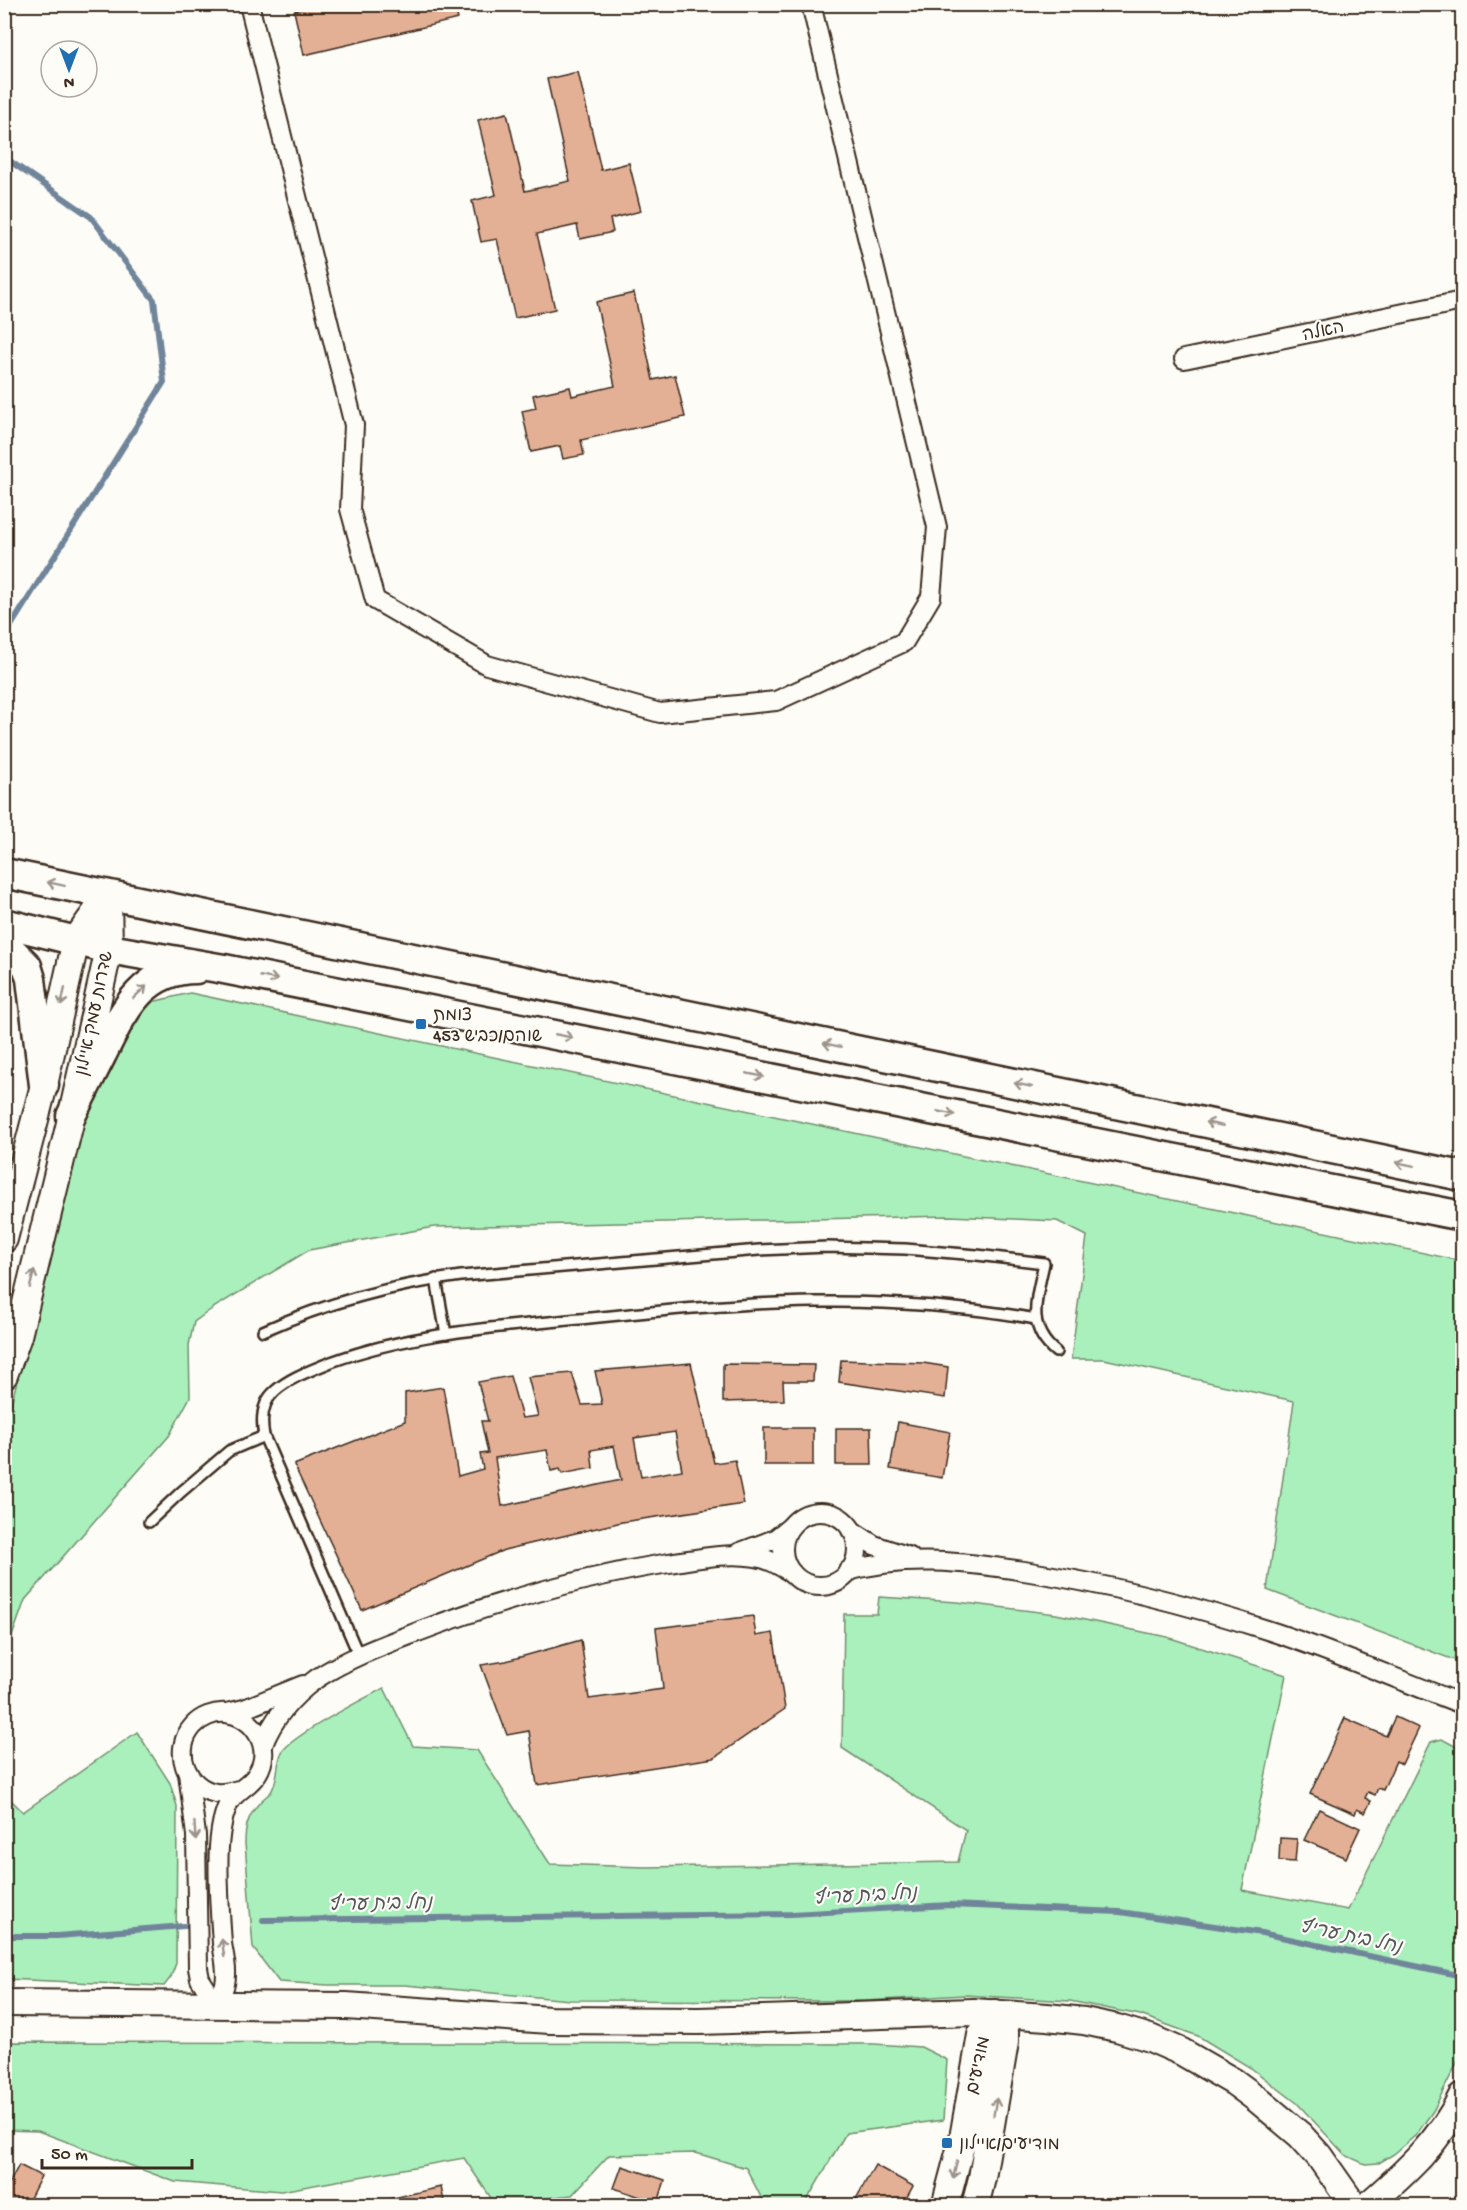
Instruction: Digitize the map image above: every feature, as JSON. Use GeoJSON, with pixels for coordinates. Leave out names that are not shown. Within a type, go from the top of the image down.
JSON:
{"type":"FeatureCollection","features":[{"type":"Feature","properties":{"kind":"main road"},"geometry":{"type":"LineString","coordinates":[[4,873],[1462,1176]]}},
{"type":"Feature","properties":{"kind":"main road"},"geometry":{"type":"LineString","coordinates":[[4,923],[109,949],[224,969],[1462,1216]]}},
{"type":"Feature","properties":{"kind":"main road"},"geometry":{"type":"LineString","coordinates":[[4,943],[11,947],[27,966],[31,979],[44,1085]]}},
{"type":"Feature","properties":{"kind":"main road"},"geometry":{"type":"LineString","coordinates":[[71,1116],[121,1016],[132,999],[146,986],[186,969],[224,969]]}},
{"type":"Feature","properties":{"kind":"street"},"geometry":{"type":"LineString","coordinates":[[249,4],[354,425],[350,509],[375,600],[487,664],[660,712],[776,700],[904,642],[931,597],[937,527],[811,4]]}},
{"type":"Feature","properties":{"kind":"street","name":"האלה"},"geometry":{"type":"LineString","coordinates":[[1184,359],[1462,301]]}},
{"type":"Feature","properties":{"kind":"street","name":"שדרות עמק איילון"},"geometry":{"type":"LineString","coordinates":[[4,1239],[44,1085],[76,940],[108,895]]}},
{"type":"Feature","properties":{"kind":"street","name":"שדרות עמק איילון"},"geometry":{"type":"LineString","coordinates":[[4,1375],[18,1336],[109,949],[108,895]]}},
{"type":"Feature","properties":{"kind":"street"},"geometry":{"type":"LineString","coordinates":[[316,1680],[244,1709],[204,1717],[187,1734],[183,1746],[182,1758],[192,1779],[209,1791],[225,1794],[238,1790],[250,1783],[259,1772],[268,1730],[280,1713],[295,1696],[316,1680],[359,1656],[494,1604],[547,1588],[647,1567],[727,1556],[762,1545],[790,1527],[802,1516],[824,1512],[841,1519],[851,1530],[874,1545],[923,1561]]}},
{"type":"Feature","properties":{"kind":"street"},"geometry":{"type":"LineString","coordinates":[[790,1527],[784,1542],[783,1553],[792,1573]]}},
{"type":"Feature","properties":{"kind":"street"},"geometry":{"type":"LineString","coordinates":[[727,1556],[756,1557],[769,1561],[807,1583],[822,1585],[834,1583],[852,1566],[856,1554],[856,1542],[851,1530]]}},
{"type":"Feature","properties":{"kind":"street"},"geometry":{"type":"LineString","coordinates":[[848,1571],[886,1563],[923,1561],[1032,1572],[1097,1583],[1149,1595],[1268,1630],[1462,1704]]}},
{"type":"Feature","properties":{"kind":"street"},"geometry":{"type":"LineString","coordinates":[[227,1713],[246,1720],[253,1726],[263,1745]]}},
{"type":"Feature","properties":{"kind":"street"},"geometry":{"type":"LineString","coordinates":[[188,1773],[196,1835],[198,1968],[200,1978],[217,2005]]}},
{"type":"Feature","properties":{"kind":"street"},"geometry":{"type":"LineString","coordinates":[[217,2005],[225,1984],[226,1965],[221,1930],[219,1848],[224,1815],[238,1790]]}},
{"type":"Feature","properties":{"kind":"street"},"geometry":{"type":"LineString","coordinates":[[4,2003],[346,2006],[550,2020],[699,2021],[973,2012],[1057,2018],[1117,2028],[1150,2038],[1191,2056],[1257,2098],[1299,2135],[1319,2156],[1354,2205]]}},
{"type":"Feature","properties":{"kind":"street","name":"מודיעים"},"geometry":{"type":"LineString","coordinates":[[945,2205],[963,2138],[981,2035],[995,2013],[1005,2032],[1004,2050],[982,2178],[975,2205]]}},
{"type":"Feature","properties":{"kind":"street"},"geometry":{"type":"LineString","coordinates":[[1367,2205],[1435,2142],[1452,2118],[1462,2096]]}},
{"type":"Feature","properties":{"kind":"lane"},"geometry":{"type":"LineString","coordinates":[[263,1331],[291,1318],[373,1292],[436,1279],[759,1250],[826,1247],[977,1255],[1044,1263],[1036,1304],[1036,1318],[1039,1332],[1046,1344],[1056,1352]]}},
{"type":"Feature","properties":{"kind":"lane"},"geometry":{"type":"LineString","coordinates":[[436,1279],[446,1334]]}},
{"type":"Feature","properties":{"kind":"lane"},"geometry":{"type":"LineString","coordinates":[[359,1656],[264,1436],[262,1414],[266,1401],[285,1383],[306,1372],[350,1355],[390,1344],[446,1334],[677,1309],[814,1302],[943,1306],[996,1311],[1036,1318]]}},
{"type":"Feature","properties":{"kind":"lane"},"geometry":{"type":"LineString","coordinates":[[149,1522],[229,1451],[264,1436]]}},
{"type":"Feature","properties":{"kind":"green space"},"geometry":{"type":"Polygon","coordinates":[[[190,993],[1462,1261],[1462,1663],[1267,1590],[1294,1401],[1104,1359],[1071,1359],[1087,1236],[1057,1221],[950,1216],[434,1227],[309,1250],[194,1322],[189,1345],[190,1397],[169,1436],[25,1600],[5,1656],[5,1428],[82,1125],[133,1017],[152,1002],[190,993]]]}},
{"type":"Feature","properties":{"kind":"green space"},"geometry":{"type":"Polygon","coordinates":[[[879,1597],[957,1602],[1056,1614],[1167,1637],[1286,1675],[1242,1890],[1348,1910],[1431,1742],[1442,1739],[1462,1750],[1462,2053],[1433,2111],[1416,2135],[1394,2154],[1379,2163],[1365,2164],[1345,2155],[1297,2103],[1251,2068],[1198,2036],[1140,2015],[1070,2001],[964,1995],[865,2001],[570,2000],[405,1985],[328,1985],[279,1982],[253,1948],[246,1831],[253,1811],[274,1787],[282,1752],[313,1727],[384,1688],[413,1746],[477,1750],[550,1864],[645,1867],[958,1862],[966,1830],[842,1748],[844,1614],[877,1614],[879,1597]]]}},
{"type":"Feature","properties":{"kind":"green space"},"geometry":{"type":"Polygon","coordinates":[[[137,1732],[170,1783],[177,1806],[176,1963],[171,1977],[164,1986],[5,1979],[5,1794],[23,1812],[137,1732]]]}},
{"type":"Feature","properties":{"kind":"green space"},"geometry":{"type":"Polygon","coordinates":[[[5,2042],[874,2044],[921,2047],[947,2060],[943,2120],[846,2133],[806,2202],[801,2205],[765,2205],[746,2168],[696,2153],[609,2155],[572,2195],[495,2204],[464,2158],[281,2191],[175,2182],[38,2131],[5,2130],[5,2042]]]}},
{"type":"Feature","properties":{"kind":"building"},"geometry":{"type":"Polygon","coordinates":[[[321,4],[454,4],[458,19],[304,55],[294,11],[321,4]]]}},
{"type":"Feature","properties":{"kind":"building"},"geometry":{"type":"Polygon","coordinates":[[[578,72],[601,170],[629,163],[641,211],[610,219],[613,232],[580,239],[577,225],[537,234],[555,309],[515,318],[497,239],[481,242],[472,201],[496,195],[478,120],[507,113],[525,191],[570,181],[547,79],[578,72]]]}},
{"type":"Feature","properties":{"kind":"building"},"geometry":{"type":"Polygon","coordinates":[[[634,293],[653,380],[675,375],[685,417],[581,440],[584,455],[563,459],[560,446],[531,452],[522,411],[536,408],[533,395],[570,387],[572,396],[615,386],[596,302],[634,293]]]}},
{"type":"Feature","properties":{"kind":"building"},"geometry":{"type":"Polygon","coordinates":[[[841,1360],[923,1363],[948,1367],[945,1398],[839,1382],[841,1360]]]}},
{"type":"Feature","properties":{"kind":"building"},"geometry":{"type":"Polygon","coordinates":[[[691,1363],[714,1463],[735,1460],[744,1504],[622,1522],[504,1550],[362,1610],[294,1465],[405,1421],[405,1393],[443,1387],[458,1476],[483,1469],[480,1454],[488,1453],[481,1421],[488,1421],[478,1382],[510,1376],[522,1418],[538,1416],[528,1377],[572,1373],[582,1405],[602,1404],[595,1371],[691,1363]],[[675,1432],[634,1438],[641,1477],[682,1470],[675,1432]],[[614,1446],[591,1450],[593,1468],[562,1474],[560,1469],[551,1471],[547,1450],[495,1458],[502,1506],[621,1480],[614,1446]]]}},
{"type":"Feature","properties":{"kind":"building"},"geometry":{"type":"Polygon","coordinates":[[[723,1364],[814,1365],[813,1381],[783,1381],[784,1400],[723,1402],[723,1364]]]}},
{"type":"Feature","properties":{"kind":"building"},"geometry":{"type":"Polygon","coordinates":[[[898,1422],[950,1432],[942,1478],[890,1469],[898,1422]]]}},
{"type":"Feature","properties":{"kind":"building"},"geometry":{"type":"Polygon","coordinates":[[[764,1428],[813,1428],[813,1465],[764,1465],[764,1428]]]}},
{"type":"Feature","properties":{"kind":"building"},"geometry":{"type":"Polygon","coordinates":[[[836,1428],[871,1428],[872,1465],[836,1465],[836,1428]]]}},
{"type":"Feature","properties":{"kind":"building"},"geometry":{"type":"Polygon","coordinates":[[[753,1616],[756,1636],[773,1633],[785,1709],[714,1758],[537,1785],[529,1731],[507,1735],[481,1665],[506,1661],[581,1640],[589,1699],[663,1689],[656,1628],[753,1616]]]}},
{"type":"Feature","properties":{"kind":"building"},"geometry":{"type":"Polygon","coordinates":[[[1395,1717],[1419,1728],[1402,1764],[1396,1761],[1383,1790],[1378,1788],[1375,1795],[1368,1792],[1365,1798],[1371,1801],[1365,1813],[1357,1809],[1355,1814],[1310,1794],[1345,1718],[1386,1736],[1395,1717]]]}},
{"type":"Feature","properties":{"kind":"building"},"geometry":{"type":"Polygon","coordinates":[[[1319,1809],[1360,1828],[1346,1858],[1304,1840],[1319,1809]]]}},
{"type":"Feature","properties":{"kind":"building"},"geometry":{"type":"Polygon","coordinates":[[[1280,1838],[1297,1839],[1295,1862],[1279,1861],[1280,1838]]]}},
{"type":"Feature","properties":{"kind":"building"},"geometry":{"type":"Polygon","coordinates":[[[19,2165],[41,2176],[26,2206],[13,2206],[4,2201],[4,2193],[19,2165]]]}},
{"type":"Feature","properties":{"kind":"building"},"geometry":{"type":"Polygon","coordinates":[[[875,2165],[913,2186],[902,2206],[852,2206],[875,2165]]]}},
{"type":"Feature","properties":{"kind":"building"},"geometry":{"type":"Polygon","coordinates":[[[622,2166],[665,2180],[658,2203],[614,2188],[622,2166]]]}},
{"type":"Feature","properties":{"kind":"building"},"geometry":{"type":"Polygon","coordinates":[[[441,2187],[445,2206],[391,2206],[389,2199],[441,2187]]]}},
{"type":"Feature","properties":{"kind":"waterway"},"geometry":{"type":"LineString","coordinates":[[4,157],[91,217],[154,300],[164,382],[4,637]]}},
{"type":"Feature","properties":{"kind":"waterway","name":"נחל בית עריף"},"geometry":{"type":"LineString","coordinates":[[263,1920],[792,1914],[949,1905],[1120,1912],[1262,1933],[1462,1976]]}},
{"type":"Feature","properties":{"kind":"waterway","name":"נחל בית עריף"},"geometry":{"type":"LineString","coordinates":[[4,1936],[57,1936],[184,1926]]}},
{"type":"Feature","properties":{"kind":"place","name":"צומת שוהם/כביש 453"},"geometry":{"type":"Point","coordinates":[421,1024]}},
{"type":"Feature","properties":{"kind":"place","name":"מודיעים/איילון"},"geometry":{"type":"Point","coordinates":[947,2143]}}]}
